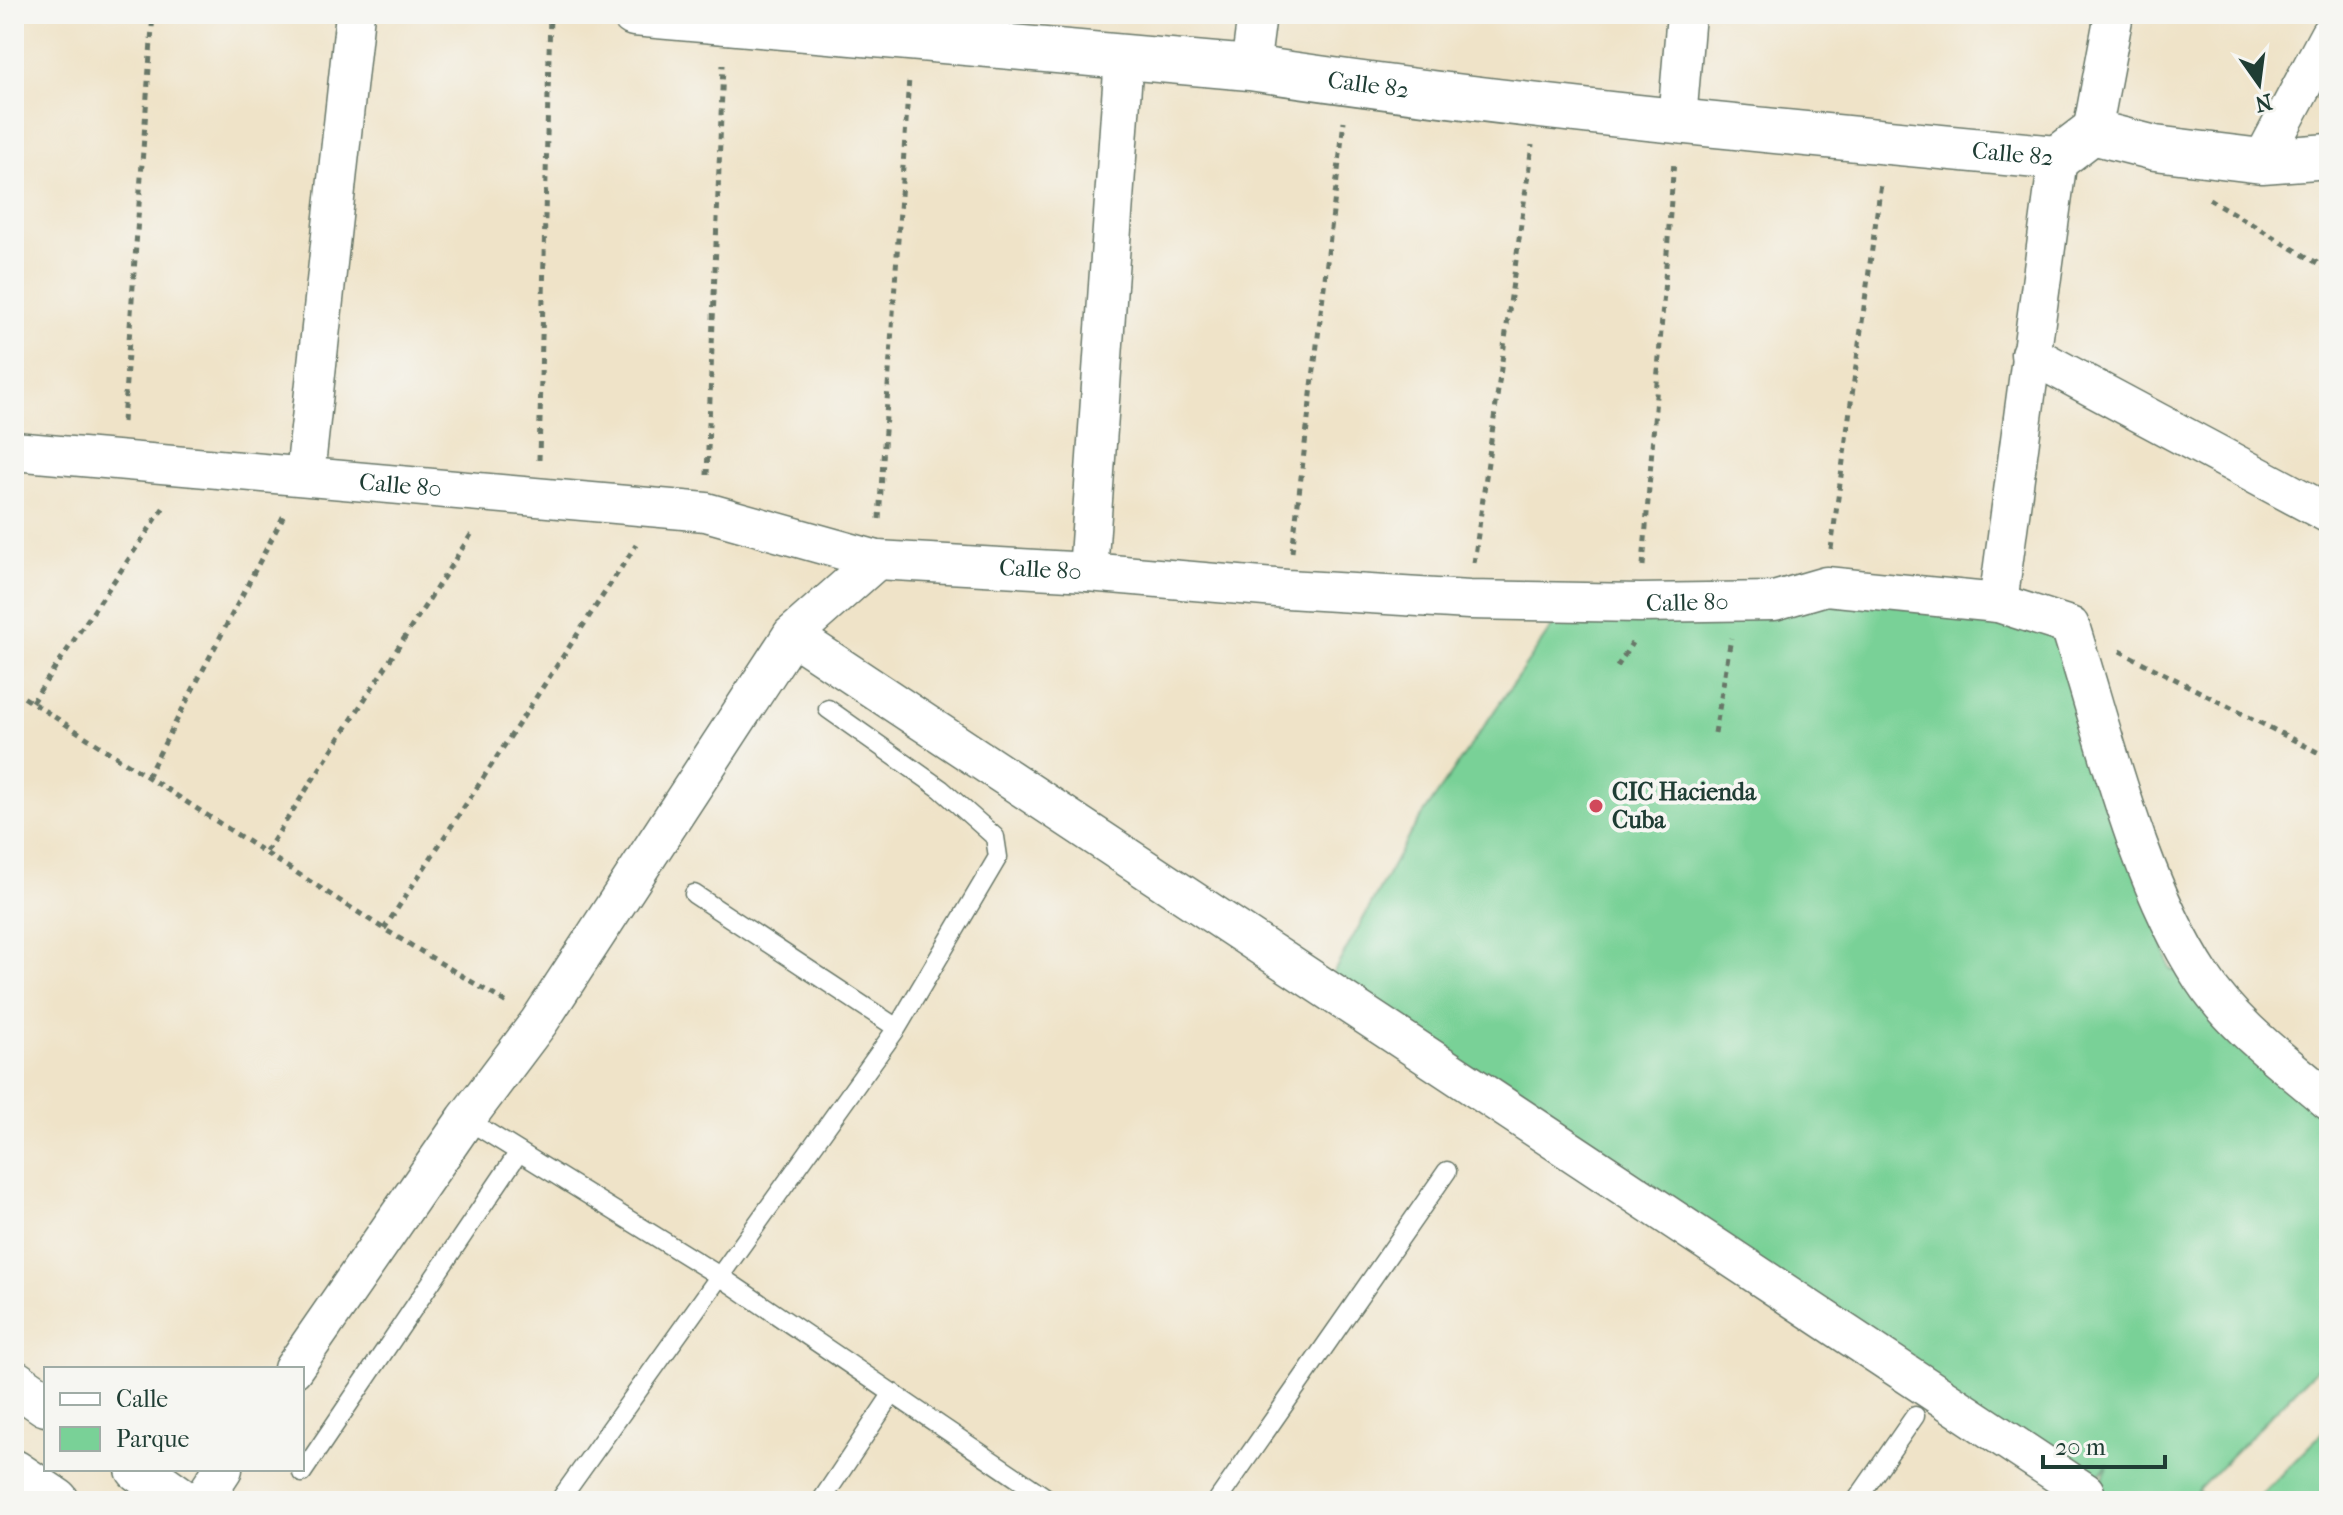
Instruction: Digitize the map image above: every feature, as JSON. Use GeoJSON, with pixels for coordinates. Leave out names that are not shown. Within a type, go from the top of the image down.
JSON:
{"type":"FeatureCollection","features":[{"type":"Feature","properties":{"kind":"street"},"geometry":{"type":"LineString","coordinates":[[305,475],[355,14]]}},
{"type":"Feature","properties":{"kind":"street","name":"Calle 82"},"geometry":{"type":"LineString","coordinates":[[634,14],[912,27],[1124,57],[1250,68],[1348,83],[2058,158],[2092,132]]}},
{"type":"Feature","properties":{"kind":"street"},"geometry":{"type":"LineString","coordinates":[[1250,68],[1257,14]]}},
{"type":"Feature","properties":{"kind":"street"},"geometry":{"type":"LineString","coordinates":[[1677,120],[1686,14]]}},
{"type":"Feature","properties":{"kind":"street"},"geometry":{"type":"LineString","coordinates":[[2114,14],[2092,132],[2155,148],[2262,161],[2329,156]]}},
{"type":"Feature","properties":{"kind":"street"},"geometry":{"type":"LineString","coordinates":[[2262,161],[2329,35]]}},
{"type":"Feature","properties":{"kind":"street"},"geometry":{"type":"LineString","coordinates":[[1088,572],[1124,57]]}},
{"type":"Feature","properties":{"kind":"street"},"geometry":{"type":"LineString","coordinates":[[1998,603],[2058,158]]}},
{"type":"Feature","properties":{"kind":"street"},"geometry":{"type":"LineString","coordinates":[[2030,354],[2329,514]]}},
{"type":"Feature","properties":{"kind":"street","name":"Calle 80"},"geometry":{"type":"LineString","coordinates":[[14,451],[706,512],[877,560],[1469,600],[1640,603],[1774,601],[1826,586],[1998,603],[2070,626]]}},
{"type":"Feature","properties":{"kind":"street"},"geometry":{"type":"LineString","coordinates":[[294,1367],[466,1119],[539,1022],[792,635],[877,560]]}},
{"type":"Feature","properties":{"kind":"street"},"geometry":{"type":"LineString","coordinates":[[2070,626],[2137,840],[2169,916],[2203,979],[2248,1032],[2329,1101]]}},
{"type":"Feature","properties":{"kind":"street"},"geometry":{"type":"LineString","coordinates":[[792,635],[2085,1492]]}},
{"type":"Feature","properties":{"kind":"street"},"geometry":{"type":"LineString","coordinates":[[14,1382],[44,1403]]}},
{"type":"Feature","properties":{"kind":"street"},"geometry":{"type":"LineString","coordinates":[[141,1471],[183,1501]]}},
{"type":"Feature","properties":{"kind":"street"},"geometry":{"type":"LineString","coordinates":[[202,1501],[222,1471]]}},
{"type":"Feature","properties":{"kind":"street"},"geometry":{"type":"LineString","coordinates":[[14,1472],[57,1501]]}},
{"type":"Feature","properties":{"kind":"lane"},"geometry":{"type":"LineString","coordinates":[[559,1501],[897,1028],[998,857],[995,837],[941,789],[828,709]]}},
{"type":"Feature","properties":{"kind":"lane"},"geometry":{"type":"LineString","coordinates":[[694,894],[897,1028]]}},
{"type":"Feature","properties":{"kind":"lane"},"geometry":{"type":"LineString","coordinates":[[466,1119],[721,1277],[1051,1501]]}},
{"type":"Feature","properties":{"kind":"lane"},"geometry":{"type":"LineString","coordinates":[[304,1470],[519,1152]]}},
{"type":"Feature","properties":{"kind":"lane"},"geometry":{"type":"LineString","coordinates":[[1217,1501],[1447,1171]]}},
{"type":"Feature","properties":{"kind":"lane"},"geometry":{"type":"LineString","coordinates":[[821,1501],[893,1393]]}},
{"type":"Feature","properties":{"kind":"lane"},"geometry":{"type":"LineString","coordinates":[[1856,1501],[1915,1416]]}},
{"type":"Feature","properties":{"kind":"path"},"geometry":{"type":"LineString","coordinates":[[121,459],[153,14]]}},
{"type":"Feature","properties":{"kind":"path"},"geometry":{"type":"LineString","coordinates":[[538,497],[550,14]]}},
{"type":"Feature","properties":{"kind":"path"},"geometry":{"type":"LineString","coordinates":[[706,512],[724,18]]}},
{"type":"Feature","properties":{"kind":"path"},"geometry":{"type":"LineString","coordinates":[[877,560],[912,27]]}},
{"type":"Feature","properties":{"kind":"path"},"geometry":{"type":"LineString","coordinates":[[1287,589],[1348,83]]}},
{"type":"Feature","properties":{"kind":"path"},"geometry":{"type":"LineString","coordinates":[[1469,600],[1538,104]]}},
{"type":"Feature","properties":{"kind":"path"},"geometry":{"type":"LineString","coordinates":[[1640,603],[1677,120]]}},
{"type":"Feature","properties":{"kind":"path"},"geometry":{"type":"LineString","coordinates":[[1826,586],[1887,142]]}},
{"type":"Feature","properties":{"kind":"path"},"geometry":{"type":"LineString","coordinates":[[2200,194],[2329,270]]}},
{"type":"Feature","properties":{"kind":"path"},"geometry":{"type":"LineString","coordinates":[[32,702],[192,465]]}},
{"type":"Feature","properties":{"kind":"path"},"geometry":{"type":"LineString","coordinates":[[147,777],[305,475]]}},
{"type":"Feature","properties":{"kind":"path"},"geometry":{"type":"LineString","coordinates":[[266,852],[498,493]]}},
{"type":"Feature","properties":{"kind":"path"},"geometry":{"type":"LineString","coordinates":[[384,929],[661,507]]}},
{"type":"Feature","properties":{"kind":"path"},"geometry":{"type":"LineString","coordinates":[[1715,733],[1737,602]]}},
{"type":"Feature","properties":{"kind":"path"},"geometry":{"type":"LineString","coordinates":[[2070,626],[2329,758]]}},
{"type":"Feature","properties":{"kind":"path"},"geometry":{"type":"LineString","coordinates":[[14,691],[384,929],[539,1022]]}},
{"type":"Feature","properties":{"kind":"green space"},"geometry":{"type":"Polygon","coordinates":[[[1826,586],[2070,626],[2137,840],[2170,969],[2203,979],[2329,1104],[2329,1356],[2197,1491],[2212,1501],[2094,1501],[2108,1464],[2085,1492],[1325,988],[1410,834],[1554,624],[1562,602],[1826,586]]]}},
{"type":"Feature","properties":{"kind":"green space"},"geometry":{"type":"Polygon","coordinates":[[[2329,1426],[2329,1501],[2255,1501],[2329,1426]]]}},
{"type":"Feature","properties":{"kind":"place","name":"CIC Hacienda Cuba"},"geometry":{"type":"Point","coordinates":[1596,806]}}]}
